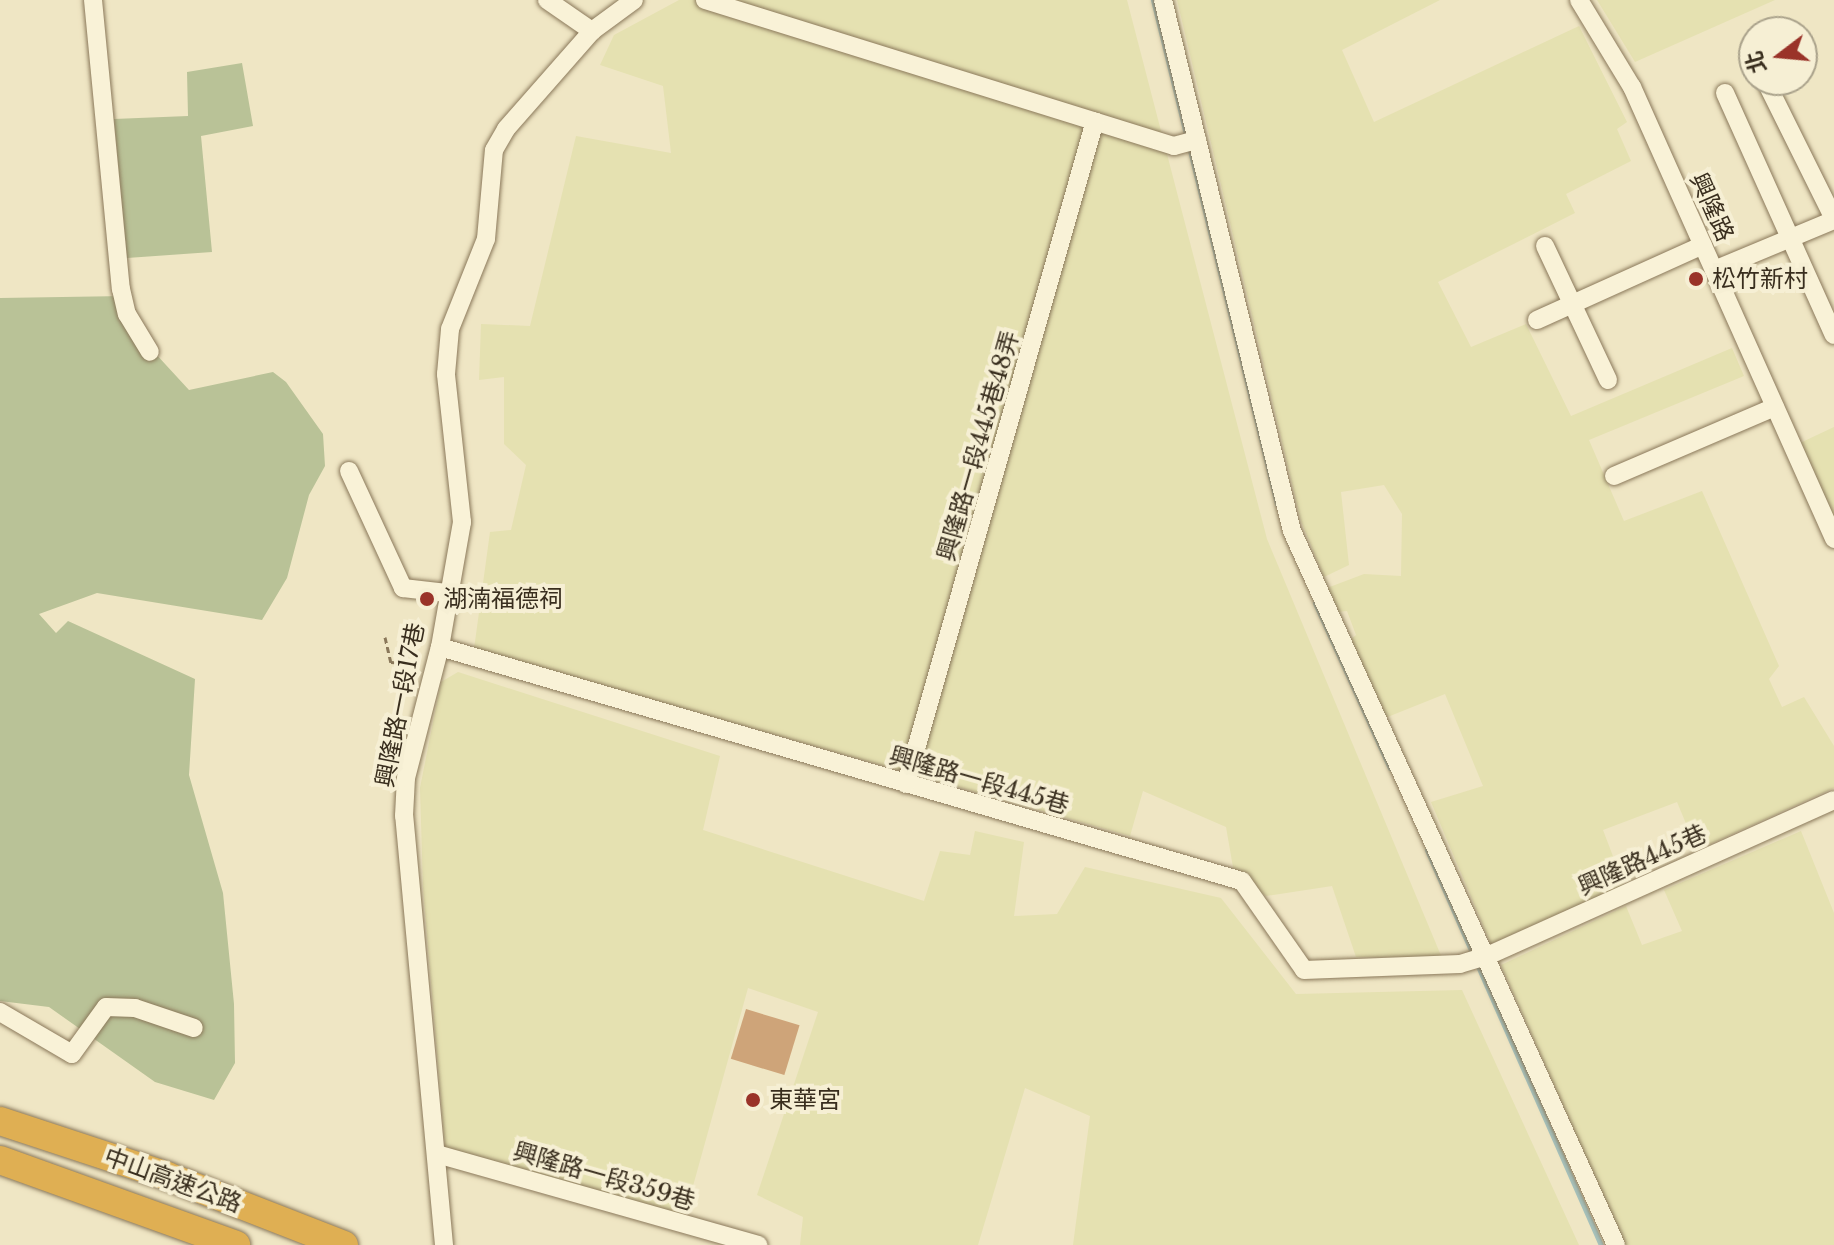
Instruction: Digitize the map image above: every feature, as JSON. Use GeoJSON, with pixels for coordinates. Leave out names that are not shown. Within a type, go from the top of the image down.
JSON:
{"type":"FeatureCollection","features":[{"type":"Feature","properties":{"kind":"highway","name":"中山高速公路"},"geometry":{"type":"LineString","coordinates":[[0,1121],[167,1176],[344,1245]]}},
{"type":"Feature","properties":{"kind":"highway","name":"中山高速公路"},"geometry":{"type":"LineString","coordinates":[[0,1160],[236,1245]]}},
{"type":"Feature","properties":{"kind":"street"},"geometry":{"type":"LineString","coordinates":[[93,0],[121,289],[127,314],[150,352]]}},
{"type":"Feature","properties":{"kind":"street"},"geometry":{"type":"LineString","coordinates":[[547,0],[592,31]]}},
{"type":"Feature","properties":{"kind":"street","name":"興隆路一段17巷"},"geometry":{"type":"LineString","coordinates":[[444,1245],[404,816],[406,778],[440,647],[447,593],[462,522],[446,374],[450,329],[486,239],[494,150],[506,129],[592,31],[634,0]]}},
{"type":"Feature","properties":{"kind":"street"},"geometry":{"type":"LineString","coordinates":[[705,0],[1095,121],[1191,142]]}},
{"type":"Feature","properties":{"kind":"street"},"geometry":{"type":"LineString","coordinates":[[1163,0],[1191,142],[1292,531],[1479,959],[1616,1245]]}},
{"type":"Feature","properties":{"kind":"street","name":"興隆路"},"geometry":{"type":"LineString","coordinates":[[1579,0],[1632,87],[1834,539]]}},
{"type":"Feature","properties":{"kind":"street"},"geometry":{"type":"LineString","coordinates":[[1725,93],[1834,335]]}},
{"type":"Feature","properties":{"kind":"street"},"geometry":{"type":"LineString","coordinates":[[1714,270],[1834,219],[1773,96]]}},
{"type":"Feature","properties":{"kind":"street","name":"興隆路一段445巷48弄"},"geometry":{"type":"LineString","coordinates":[[906,784],[1095,121]]}},
{"type":"Feature","properties":{"kind":"street"},"geometry":{"type":"LineString","coordinates":[[1537,320],[1703,245]]}},
{"type":"Feature","properties":{"kind":"street"},"geometry":{"type":"LineString","coordinates":[[1545,246],[1608,380]]}},
{"type":"Feature","properties":{"kind":"street"},"geometry":{"type":"LineString","coordinates":[[1614,476],[1775,407]]}},
{"type":"Feature","properties":{"kind":"street"},"geometry":{"type":"LineString","coordinates":[[349,471],[403,588],[447,593]]}},
{"type":"Feature","properties":{"kind":"street","name":"興隆路一段445巷"},"geometry":{"type":"LineString","coordinates":[[440,647],[1242,881],[1304,970],[1479,959]]}},
{"type":"Feature","properties":{"kind":"street","name":"興隆路445巷"},"geometry":{"type":"LineString","coordinates":[[1479,959],[1834,800]]}},
{"type":"Feature","properties":{"kind":"street"},"geometry":{"type":"LineString","coordinates":[[0,1012],[72,1054],[106,1007],[135,1008],[194,1028]]}},
{"type":"Feature","properties":{"kind":"street","name":"興隆路一段359巷"},"geometry":{"type":"LineString","coordinates":[[437,1154],[758,1245]]}},
{"type":"Feature","properties":{"kind":"path"},"geometry":{"type":"LineString","coordinates":[[385,637],[391,662],[435,666]]}},
{"type":"Feature","properties":{"kind":"shaded area"},"geometry":{"type":"Polygon","coordinates":[[[679,0],[1127,0],[1267,539],[1442,958],[1356,957],[1332,886],[1266,896],[1234,873],[1226,827],[1143,791],[1130,836],[474,649],[490,532],[511,530],[526,465],[504,444],[504,377],[479,380],[481,324],[530,326],[576,136],[671,153],[663,86],[600,65],[614,35],[679,0]]]}},
{"type":"Feature","properties":{"kind":"shaded area"},"geometry":{"type":"Polygon","coordinates":[[[1177,0],[1440,0],[1342,50],[1374,122],[1579,26],[1627,122],[1617,129],[1631,161],[1566,194],[1575,213],[1438,282],[1471,347],[1526,324],[1571,416],[1732,348],[1744,376],[1589,440],[1624,521],[1702,491],[1779,666],[1769,679],[1782,707],[1804,697],[1834,746],[1834,788],[1697,850],[1677,802],[1603,830],[1624,885],[1491,944],[1431,802],[1483,786],[1445,694],[1385,718],[1350,640],[1356,635],[1347,611],[1337,612],[1327,588],[1364,574],[1401,576],[1402,514],[1384,485],[1341,492],[1349,565],[1324,577],[1301,521],[1177,0]]]}},
{"type":"Feature","properties":{"kind":"shaded area"},"geometry":{"type":"Polygon","coordinates":[[[1597,0],[1775,0],[1738,16],[1635,62],[1597,0]]]}},
{"type":"Feature","properties":{"kind":"shaded area"},"geometry":{"type":"Polygon","coordinates":[[[1834,427],[1834,519],[1800,443],[1834,427]]]}},
{"type":"Feature","properties":{"kind":"shaded area"},"geometry":{"type":"Polygon","coordinates":[[[458,672],[720,756],[703,830],[924,901],[940,851],[970,855],[975,831],[1024,842],[1014,916],[1057,914],[1085,867],[1221,898],[1296,994],[1462,990],[1579,1245],[1073,1245],[1090,1116],[1025,1088],[978,1245],[800,1245],[803,1217],[757,1195],[818,1012],[748,988],[683,1222],[445,1148],[423,888],[420,788],[441,682],[458,672]]]}},
{"type":"Feature","properties":{"kind":"shaded area"},"geometry":{"type":"Polygon","coordinates":[[[1801,831],[1834,913],[1834,1245],[1625,1245],[1501,965],[1626,906],[1642,945],[1682,931],[1664,890],[1801,831]]]}},
{"type":"Feature","properties":{"kind":"green space"},"geometry":{"type":"Polygon","coordinates":[[[242,63],[253,126],[201,136],[212,252],[127,258],[114,119],[188,116],[187,72],[242,63]]]}},
{"type":"Feature","properties":{"kind":"green space"},"geometry":{"type":"Polygon","coordinates":[[[125,296],[131,327],[189,390],[273,372],[286,382],[323,434],[325,466],[309,495],[287,578],[262,620],[97,593],[39,614],[56,633],[68,621],[195,679],[189,775],[223,893],[234,1004],[235,1063],[214,1100],[155,1082],[49,1007],[0,1001],[0,298],[125,296]]]}},
{"type":"Feature","properties":{"kind":"building"},"geometry":{"type":"Polygon","coordinates":[[[746,1009],[800,1025],[784,1075],[731,1059],[746,1009]]]}},
{"type":"Feature","properties":{"kind":"waterway"},"geometry":{"type":"LineString","coordinates":[[1153,0],[1277,504]]}},
{"type":"Feature","properties":{"kind":"waterway"},"geometry":{"type":"LineString","coordinates":[[1315,603],[1390,768]]}},
{"type":"Feature","properties":{"kind":"waterway"},"geometry":{"type":"LineString","coordinates":[[1427,850],[1473,955]]}},
{"type":"Feature","properties":{"kind":"waterway"},"geometry":{"type":"LineString","coordinates":[[1477,964],[1601,1245]]}},
{"type":"Feature","properties":{"kind":"place","name":"松竹新村"},"geometry":{"type":"Point","coordinates":[1696,279]}},
{"type":"Feature","properties":{"kind":"place","name":"湖湳福德祠"},"geometry":{"type":"Point","coordinates":[427,599]}},
{"type":"Feature","properties":{"kind":"place","name":"東華宮"},"geometry":{"type":"Point","coordinates":[753,1100]}}]}
